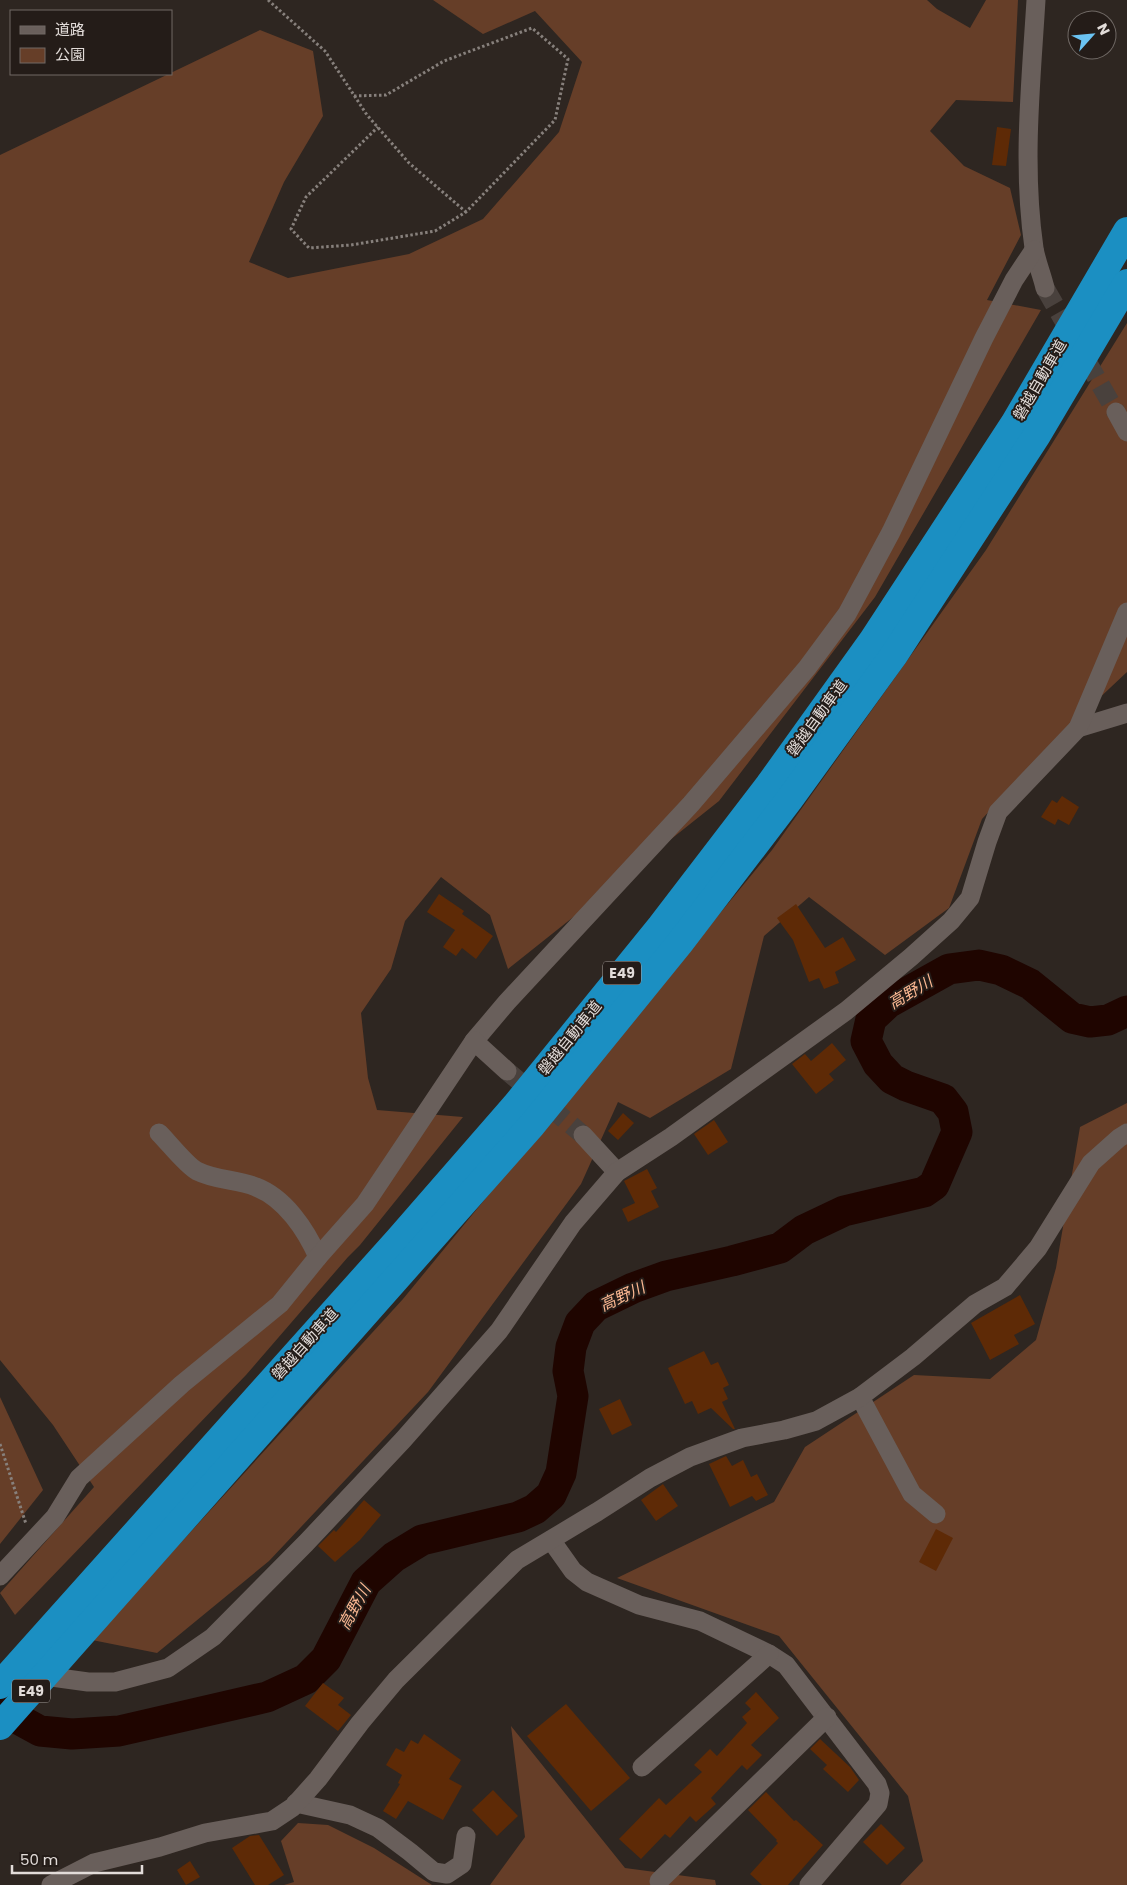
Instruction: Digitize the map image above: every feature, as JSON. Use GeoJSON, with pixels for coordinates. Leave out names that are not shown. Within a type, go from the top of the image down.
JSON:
{"type":"FeatureCollection","features":[{"type":"Feature","properties":{"kind":"highway","name":"磐越自動車道"},"geometry":{"type":"LineString","coordinates":[[0,1685],[399,1239],[515,1106],[661,926],[769,785],[873,640],[1014,424],[1127,231]]}},
{"type":"Feature","properties":{"kind":"highway","name":"磐越自動車道"},"geometry":{"type":"LineString","coordinates":[[0,1726],[532,1126],[679,944],[788,800],[894,655],[1037,435],[1127,283]]}},
{"type":"Feature","properties":{"kind":"street"},"geometry":{"type":"LineString","coordinates":[[1036,0],[1028,108],[1028,187],[1034,250],[1045,288]]}},
{"type":"Feature","properties":{"kind":"street"},"geometry":{"type":"LineString","coordinates":[[0,1576],[55,1517],[80,1478],[182,1384],[280,1304],[365,1204],[474,1041],[507,1002],[691,804],[807,668],[848,614],[891,532],[984,338],[1014,280],[1034,250]]}},
{"type":"Feature","properties":{"kind":"street"},"geometry":{"type":"LineString","coordinates":[[1116,412],[1127,432]]}},
{"type":"Feature","properties":{"kind":"street"},"geometry":{"type":"LineString","coordinates":[[0,1669],[88,1682],[115,1682],[168,1668],[213,1637],[306,1543],[403,1440],[499,1331],[573,1224],[617,1172],[671,1137],[846,1010],[911,958],[951,920],[970,898],[998,812],[1078,728],[1127,612]]}},
{"type":"Feature","properties":{"kind":"street"},"geometry":{"type":"LineString","coordinates":[[1078,728],[1127,713]]}},
{"type":"Feature","properties":{"kind":"street"},"geometry":{"type":"LineString","coordinates":[[474,1041],[508,1072]]}},
{"type":"Feature","properties":{"kind":"street"},"geometry":{"type":"LineString","coordinates":[[160,1133],[195,1170],[215,1179],[256,1187],[280,1201],[309,1237],[318,1257]]}},
{"type":"Feature","properties":{"kind":"street"},"geometry":{"type":"LineString","coordinates":[[51,1885],[94,1863],[160,1848],[205,1833],[272,1821],[296,1803],[318,1779],[360,1723],[396,1680],[517,1560],[650,1478],[690,1457],[742,1438],[784,1430],[816,1421],[860,1397],[913,1357],[975,1304],[1005,1288],[1038,1248],[1091,1163],[1127,1133]]}},
{"type":"Feature","properties":{"kind":"street"},"geometry":{"type":"LineString","coordinates":[[583,1135],[617,1172]]}},
{"type":"Feature","properties":{"kind":"street"},"geometry":{"type":"LineString","coordinates":[[860,1397],[912,1494],[936,1514]]}},
{"type":"Feature","properties":{"kind":"street"},"geometry":{"type":"LineString","coordinates":[[551,1540],[574,1571],[587,1582],[639,1605],[700,1621],[769,1654],[786,1665],[877,1784],[880,1793],[878,1804],[809,1885]]}},
{"type":"Feature","properties":{"kind":"street"},"geometry":{"type":"LineString","coordinates":[[642,1767],[769,1654]]}},
{"type":"Feature","properties":{"kind":"street"},"geometry":{"type":"LineString","coordinates":[[660,1881],[826,1717]]}},
{"type":"Feature","properties":{"kind":"street"},"geometry":{"type":"LineString","coordinates":[[296,1803],[350,1815],[378,1828],[434,1872],[447,1874],[462,1864],[466,1836]]}},
{"type":"Feature","properties":{"kind":"path"},"geometry":{"type":"LineString","coordinates":[[268,0],[325,51],[354,96],[409,163],[466,212]]}},
{"type":"Feature","properties":{"kind":"path"},"geometry":{"type":"LineString","coordinates":[[354,96],[386,95],[444,61],[532,28],[568,59],[555,120],[466,212],[434,231],[352,245],[309,248],[292,229],[306,197],[378,127]]}},
{"type":"Feature","properties":{"kind":"path"},"geometry":{"type":"LineString","coordinates":[[0,1444],[32,1542]]}},
{"type":"Feature","properties":{"kind":"green space"},"geometry":{"type":"Polygon","coordinates":[[[433,0],[927,0],[937,9],[970,28],[986,0],[1018,0],[1013,102],[956,100],[930,131],[964,166],[1010,188],[1021,235],[987,300],[1041,310],[875,597],[719,801],[508,969],[490,915],[441,877],[405,921],[391,969],[361,1013],[368,1078],[377,1110],[463,1117],[360,1245],[246,1375],[15,1615],[0,1593],[94,1487],[53,1425],[0,1360],[0,155],[166,75],[172,75],[172,72],[260,30],[313,51],[323,116],[284,182],[249,262],[288,278],[409,254],[483,219],[559,132],[582,62],[535,11],[483,34],[433,0]]]}},
{"type":"Feature","properties":{"kind":"green space"},"geometry":{"type":"Polygon","coordinates":[[[1127,323],[1127,672],[1060,735],[982,819],[949,908],[885,955],[809,897],[764,936],[731,1069],[650,1118],[618,1102],[581,1184],[428,1392],[269,1561],[157,1653],[92,1640],[403,1299],[772,850],[986,550],[1127,323]]]}},
{"type":"Feature","properties":{"kind":"green space"},"geometry":{"type":"Polygon","coordinates":[[[1127,1103],[1127,1885],[900,1885],[923,1861],[908,1796],[779,1636],[617,1578],[774,1502],[805,1447],[914,1375],[990,1379],[1036,1340],[1056,1268],[1080,1127],[1127,1103]]]}},
{"type":"Feature","properties":{"kind":"green space"},"geometry":{"type":"Polygon","coordinates":[[[0,1397],[43,1490],[0,1544],[0,1397]]]}},
{"type":"Feature","properties":{"kind":"green space"},"geometry":{"type":"Polygon","coordinates":[[[511,1726],[625,1868],[715,1880],[716,1885],[490,1885],[525,1837],[511,1726]]]}},
{"type":"Feature","properties":{"kind":"green space"},"geometry":{"type":"Polygon","coordinates":[[[298,1823],[328,1825],[374,1848],[432,1885],[284,1885],[294,1882],[281,1841],[298,1823]]]}},
{"type":"Feature","properties":{"kind":"building"},"geometry":{"type":"Polygon","coordinates":[[[997,127],[1011,129],[1006,166],[992,165],[997,127]]]}},
{"type":"Feature","properties":{"kind":"building"},"geometry":{"type":"Polygon","coordinates":[[[1062,796],[1079,807],[1069,825],[1058,819],[1055,825],[1041,817],[1052,800],[1057,803],[1062,796]]]}},
{"type":"Feature","properties":{"kind":"building"},"geometry":{"type":"Polygon","coordinates":[[[439,894],[464,911],[462,914],[493,936],[476,959],[462,948],[456,956],[443,947],[455,930],[427,912],[439,894]]]}},
{"type":"Feature","properties":{"kind":"building"},"geometry":{"type":"Polygon","coordinates":[[[796,904],[825,948],[843,937],[856,960],[835,972],[839,983],[824,989],[819,978],[809,982],[793,940],[777,918],[796,904]]]}},
{"type":"Feature","properties":{"kind":"building"},"geometry":{"type":"Polygon","coordinates":[[[832,1043],[846,1060],[829,1074],[834,1080],[816,1094],[792,1064],[805,1054],[811,1061],[832,1043]]]}},
{"type":"Feature","properties":{"kind":"building"},"geometry":{"type":"Polygon","coordinates":[[[623,1113],[634,1123],[618,1140],[608,1131],[623,1113]]]}},
{"type":"Feature","properties":{"kind":"building"},"geometry":{"type":"Polygon","coordinates":[[[714,1120],[728,1142],[708,1155],[694,1134],[714,1120]]]}},
{"type":"Feature","properties":{"kind":"building"},"geometry":{"type":"Polygon","coordinates":[[[647,1169],[657,1188],[651,1191],[659,1207],[628,1222],[622,1209],[635,1203],[624,1181],[647,1169]]]}},
{"type":"Feature","properties":{"kind":"building"},"geometry":{"type":"Polygon","coordinates":[[[1020,1295],[1035,1324],[1014,1335],[1019,1344],[990,1360],[971,1323],[1020,1295]]]}},
{"type":"Feature","properties":{"kind":"building"},"geometry":{"type":"Polygon","coordinates":[[[704,1351],[711,1365],[718,1362],[729,1385],[723,1388],[728,1399],[722,1402],[735,1429],[711,1408],[698,1414],[692,1401],[685,1404],[668,1368],[704,1351]]]}},
{"type":"Feature","properties":{"kind":"building"},"geometry":{"type":"Polygon","coordinates":[[[620,1399],[632,1425],[612,1435],[599,1409],[620,1399]]]}},
{"type":"Feature","properties":{"kind":"building"},"geometry":{"type":"Polygon","coordinates":[[[726,1456],[732,1466],[743,1460],[751,1477],[757,1474],[768,1495],[756,1501],[752,1496],[730,1507],[709,1464],[726,1456]]]}},
{"type":"Feature","properties":{"kind":"building"},"geometry":{"type":"Polygon","coordinates":[[[663,1484],[678,1506],[656,1521],[641,1500],[663,1484]]]}},
{"type":"Feature","properties":{"kind":"building"},"geometry":{"type":"Polygon","coordinates":[[[364,1500],[381,1515],[360,1540],[335,1562],[318,1546],[334,1530],[336,1532],[364,1500]]]}},
{"type":"Feature","properties":{"kind":"building"},"geometry":{"type":"Polygon","coordinates":[[[936,1529],[953,1538],[936,1571],[919,1562],[936,1529]]]}},
{"type":"Feature","properties":{"kind":"building"},"geometry":{"type":"Polygon","coordinates":[[[323,1683],[344,1698],[338,1705],[351,1715],[338,1731],[305,1706],[323,1683]]]}},
{"type":"Feature","properties":{"kind":"building"},"geometry":{"type":"Polygon","coordinates":[[[756,1692],[779,1718],[751,1745],[762,1755],[747,1770],[742,1765],[711,1798],[716,1804],[696,1822],[690,1816],[670,1838],[665,1834],[641,1859],[619,1839],[659,1798],[666,1805],[702,1772],[694,1765],[710,1749],[717,1756],[747,1723],[742,1717],[751,1709],[745,1703],[756,1692]]]}},
{"type":"Feature","properties":{"kind":"building"},"geometry":{"type":"Polygon","coordinates":[[[566,1704],[630,1778],[591,1811],[527,1736],[566,1704]]]}},
{"type":"Feature","properties":{"kind":"building"},"geometry":{"type":"Polygon","coordinates":[[[424,1734],[461,1760],[449,1779],[462,1786],[443,1820],[408,1801],[396,1819],[383,1811],[400,1784],[398,1783],[402,1775],[386,1765],[396,1748],[404,1752],[411,1740],[418,1744],[424,1734]]]}},
{"type":"Feature","properties":{"kind":"building"},"geometry":{"type":"Polygon","coordinates":[[[820,1739],[850,1767],[859,1780],[848,1792],[823,1769],[827,1765],[810,1749],[820,1739]]]}},
{"type":"Feature","properties":{"kind":"building"},"geometry":{"type":"Polygon","coordinates":[[[493,1790],[518,1816],[497,1836],[472,1810],[493,1790]]]}},
{"type":"Feature","properties":{"kind":"building"},"geometry":{"type":"Polygon","coordinates":[[[766,1792],[794,1821],[796,1820],[823,1845],[788,1885],[762,1885],[750,1874],[778,1843],[748,1810],[766,1792]]]}},
{"type":"Feature","properties":{"kind":"building"},"geometry":{"type":"Polygon","coordinates":[[[881,1824],[905,1848],[887,1865],[863,1842],[881,1824]]]}},
{"type":"Feature","properties":{"kind":"building"},"geometry":{"type":"Polygon","coordinates":[[[259,1835],[284,1875],[268,1885],[255,1885],[232,1848],[250,1836],[259,1835]]]}},
{"type":"Feature","properties":{"kind":"building"},"geometry":{"type":"Polygon","coordinates":[[[190,1861],[200,1877],[186,1885],[177,1870],[190,1861]]]}},
{"type":"Feature","properties":{"kind":"waterway","name":"高野川"},"geometry":{"type":"LineString","coordinates":[[0,1709],[40,1731],[72,1734],[119,1731],[267,1697],[306,1679],[326,1659],[366,1582],[394,1557],[422,1540],[518,1517],[535,1509],[551,1495],[561,1473],[573,1396],[568,1371],[571,1347],[580,1323],[596,1306],[633,1288],[666,1276],[780,1248],[804,1230],[844,1211],[924,1192],[934,1185],[957,1132],[953,1112],[943,1099],[892,1079],[878,1064],[866,1041],[871,1019],[888,1003],[949,969],[979,965],[1001,970],[1030,984],[1072,1018],[1090,1022],[1108,1020],[1127,1011]]}},
{"type":"Feature","properties":{"kind":"tunnel"},"geometry":{"type":"LineString","coordinates":[[1045,288],[1116,412]]}},
{"type":"Feature","properties":{"kind":"tunnel"},"geometry":{"type":"LineString","coordinates":[[507,1071],[583,1135]]}}]}
